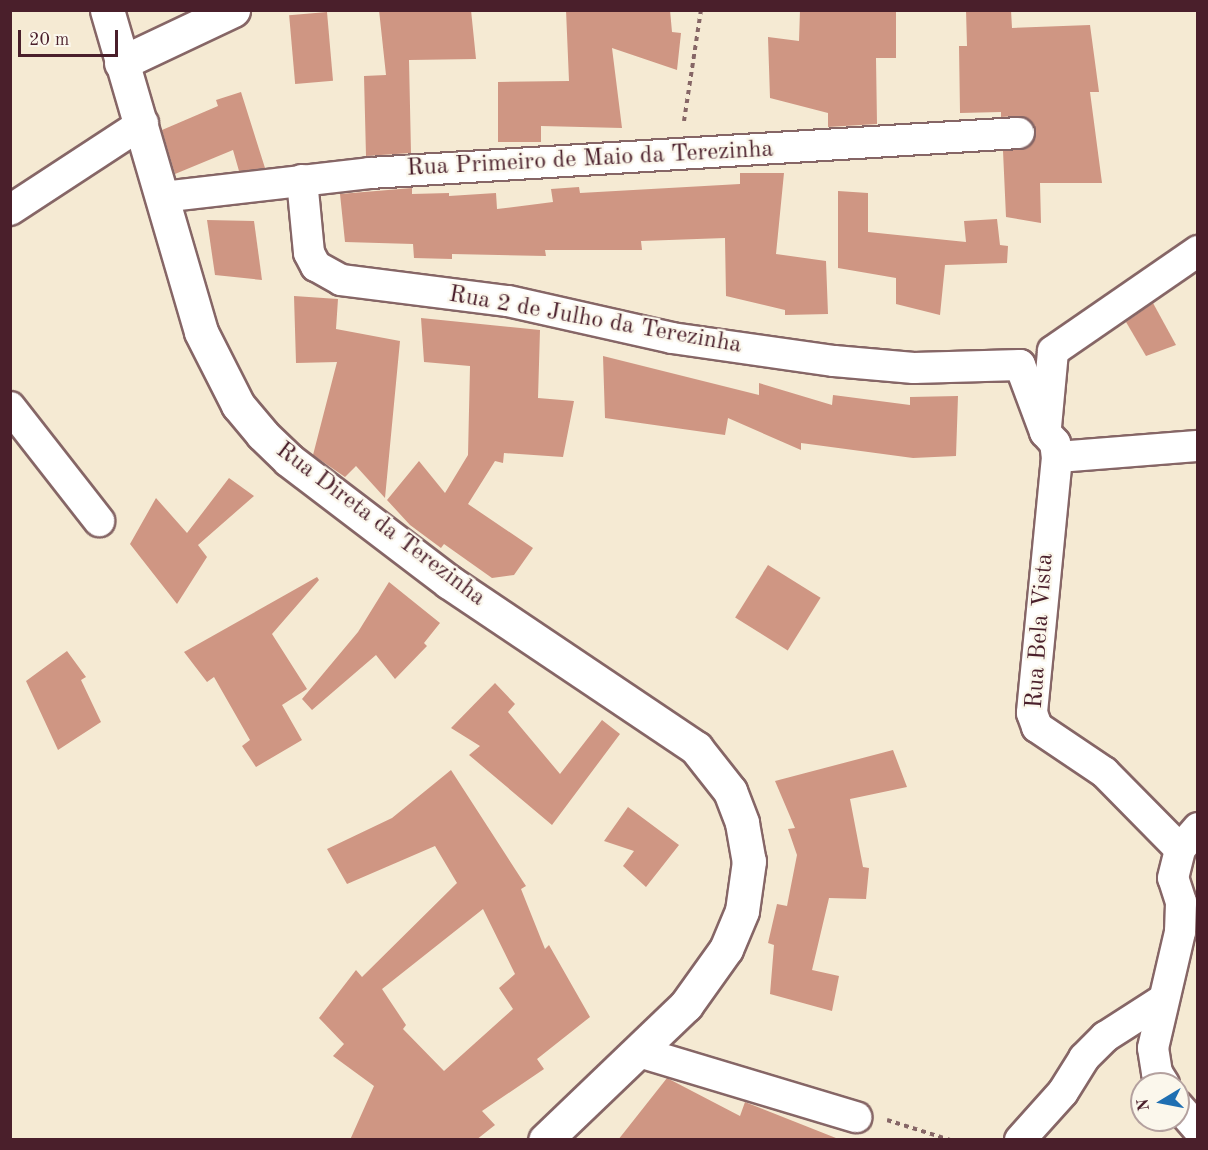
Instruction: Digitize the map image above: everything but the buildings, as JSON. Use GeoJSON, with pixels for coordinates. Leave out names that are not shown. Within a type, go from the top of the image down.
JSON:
{"type":"FeatureCollection","features":[{"type":"Feature","properties":{"kind":"main road","name":"Rua Direta da Terezinha"},"geometry":{"type":"LineString","coordinates":[[107,10],[121,63],[142,123],[201,332],[238,405],[262,434],[289,460],[449,582],[696,748],[730,791],[742,823],[749,861],[742,911],[708,979],[639,1052],[545,1140]]}},
{"type":"Feature","properties":{"kind":"main road"},"geometry":{"type":"LineString","coordinates":[[121,63],[233,10]]}},
{"type":"Feature","properties":{"kind":"street"},"geometry":{"type":"LineString","coordinates":[[10,210],[142,123]]}},
{"type":"Feature","properties":{"kind":"street","name":"Rua Primeiro de Maio da Terezinha"},"geometry":{"type":"LineString","coordinates":[[162,197],[302,180],[1019,133]]}},
{"type":"Feature","properties":{"kind":"street","name":"Rua 2 de Julho da Terezinha"},"geometry":{"type":"LineString","coordinates":[[302,180],[309,253],[316,266],[341,280],[508,301],[672,338],[834,361],[965,369],[1020,365],[1051,445]]}},
{"type":"Feature","properties":{"kind":"street","name":"Rua Bela Vista"},"geometry":{"type":"LineString","coordinates":[[1157,1072],[1153,1048],[1161,1001],[1176,961],[1180,932],[1181,903],[1173,878],[1189,839],[1104,772],[1037,727],[1032,713],[1051,445],[1053,351],[1197,251]]}},
{"type":"Feature","properties":{"kind":"street"},"geometry":{"type":"LineString","coordinates":[[10,407],[99,520]]}},
{"type":"Feature","properties":{"kind":"street"},"geometry":{"type":"LineString","coordinates":[[1051,445],[1197,446]]}},
{"type":"Feature","properties":{"kind":"street"},"geometry":{"type":"LineString","coordinates":[[1020,1140],[1098,1044],[1161,1001]]}},
{"type":"Feature","properties":{"kind":"street"},"geometry":{"type":"LineString","coordinates":[[639,1052],[856,1118]]}},
{"type":"Feature","properties":{"kind":"path"},"geometry":{"type":"LineString","coordinates":[[679,154],[701,10]]}},
{"type":"Feature","properties":{"kind":"path"},"geometry":{"type":"LineString","coordinates":[[856,1118],[881,1119],[950,1140]]}}]}
